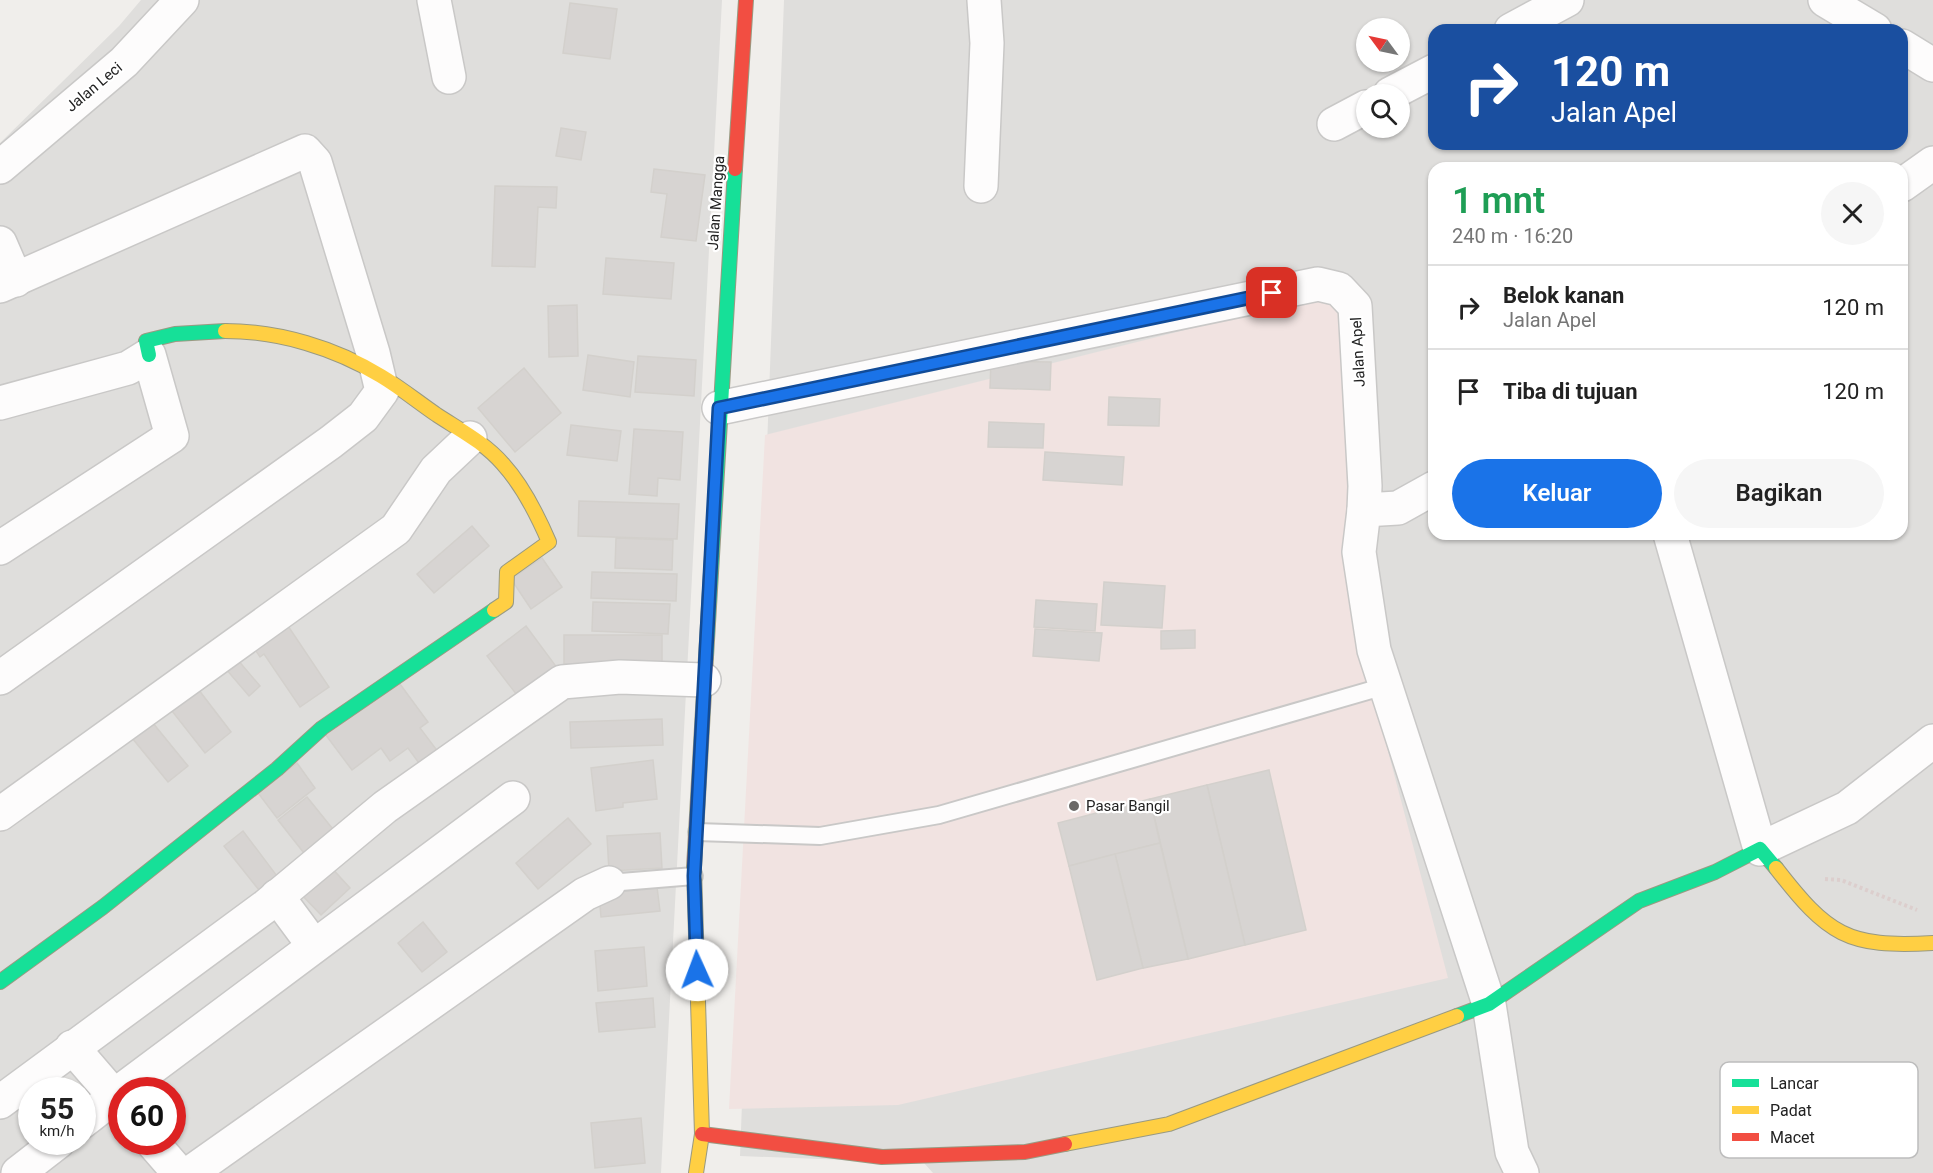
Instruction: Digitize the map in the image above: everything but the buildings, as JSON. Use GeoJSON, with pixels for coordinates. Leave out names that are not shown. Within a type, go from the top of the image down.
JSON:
{"type":"FeatureCollection","features":[{"type":"Feature","properties":{"kind":"street","name":"Jalan Leci"},"geometry":{"type":"LineString","coordinates":[[0,167],[124,62],[182,0]]}},
{"type":"Feature","properties":{"kind":"street"},"geometry":{"type":"LineString","coordinates":[[434,0],[449,77]]}},
{"type":"Feature","properties":{"kind":"street","name":"Jalan Mangga"},"geometry":{"type":"LineString","coordinates":[[696,1173],[702,1134],[694,876],[719,408],[746,0]]}},
{"type":"Feature","properties":{"kind":"street"},"geometry":{"type":"LineString","coordinates":[[981,186],[987,43],[984,0]]}},
{"type":"Feature","properties":{"kind":"street"},"geometry":{"type":"LineString","coordinates":[[1522,24],[1567,0]]}},
{"type":"Feature","properties":{"kind":"street"},"geometry":{"type":"LineString","coordinates":[[1825,0],[1865,24]]}},
{"type":"Feature","properties":{"kind":"street"},"geometry":{"type":"LineString","coordinates":[[1908,49],[1933,64]]}},
{"type":"Feature","properties":{"kind":"street"},"geometry":{"type":"LineString","coordinates":[[1409,84],[1428,74]]}},
{"type":"Feature","properties":{"kind":"street"},"geometry":{"type":"LineString","coordinates":[[1334,124],[1356,112]]}},
{"type":"Feature","properties":{"kind":"street"},"geometry":{"type":"LineString","coordinates":[[0,243],[8,283],[305,152],[315,162],[382,391],[363,417],[0,678]]}},
{"type":"Feature","properties":{"kind":"street"},"geometry":{"type":"LineString","coordinates":[[1908,181],[1933,163]]}},
{"type":"Feature","properties":{"kind":"street","name":"Jalan Apel"},"geometry":{"type":"LineString","coordinates":[[719,408],[1318,284],[1339,288],[1355,306],[1365,486],[1359,552],[1374,650],[1488,1004],[1512,1152],[1522,1173]]}},
{"type":"Feature","properties":{"kind":"street"},"geometry":{"type":"LineString","coordinates":[[0,548],[172,436],[146,341],[168,334],[200,330],[251,332],[327,351],[378,375],[494,454],[532,505],[549,542],[507,572],[506,602],[322,728],[277,769],[103,907],[0,982]]}},
{"type":"Feature","properties":{"kind":"street"},"geometry":{"type":"LineString","coordinates":[[0,403],[128,368],[149,355]]}},
{"type":"Feature","properties":{"kind":"street"},"geometry":{"type":"LineString","coordinates":[[0,814],[396,529],[436,470],[470,438]]}},
{"type":"Feature","properties":{"kind":"street"},"geometry":{"type":"LineString","coordinates":[[1364,510],[1398,508],[1428,491]]}},
{"type":"Feature","properties":{"kind":"street"},"geometry":{"type":"LineString","coordinates":[[1672,540],[1769,858],[1804,903],[1830,928],[1856,939],[1897,945],[1933,943]]}},
{"type":"Feature","properties":{"kind":"street"},"geometry":{"type":"LineString","coordinates":[[0,1102],[277,896],[385,807],[562,682],[620,677],[704,680]]}},
{"type":"Feature","properties":{"kind":"street"},"geometry":{"type":"LineString","coordinates":[[702,1134],[882,1157],[1025,1152],[1169,1124],[1488,1004],[1639,901],[1715,872],[1769,858],[1847,808],[1933,741]]}},
{"type":"Feature","properties":{"kind":"street"},"geometry":{"type":"LineString","coordinates":[[145,1077],[314,946],[513,798]]}},
{"type":"Feature","properties":{"kind":"street"},"geometry":{"type":"LineString","coordinates":[[190,1173],[585,894],[609,883]]}},
{"type":"Feature","properties":{"kind":"street"},"geometry":{"type":"LineString","coordinates":[[277,896],[314,946]]}},
{"type":"Feature","properties":{"kind":"street"},"geometry":{"type":"LineString","coordinates":[[72,1047],[108,1084]]}},
{"type":"Feature","properties":{"kind":"street"},"geometry":{"type":"LineString","coordinates":[[18,1173],[41,1155]]}},
{"type":"Feature","properties":{"kind":"street"},"geometry":{"type":"LineString","coordinates":[[163,1155],[179,1173]]}},
{"type":"Feature","properties":{"kind":"lane"},"geometry":{"type":"LineString","coordinates":[[697,832],[820,836],[939,815],[1385,686]]}},
{"type":"Feature","properties":{"kind":"lane"},"geometry":{"type":"LineString","coordinates":[[609,883],[694,876]]}},
{"type":"Feature","properties":{"kind":"path"},"geometry":{"type":"LineString","coordinates":[[1769,858],[1803,876],[1841,880],[1922,912]]}},
{"type":"Feature","properties":{"kind":"shaded area"},"geometry":{"type":"Polygon","coordinates":[[[141,0],[722,0],[661,1173],[0,1173],[0,143],[119,26],[141,0]]]}},
{"type":"Feature","properties":{"kind":"shaded area"},"geometry":{"type":"Polygon","coordinates":[[[784,0],[1933,0],[1933,1173],[933,1173],[924,1163],[740,1156],[784,0]]]}},
{"type":"Feature","properties":{"kind":"shaded area","name":"Pasar Bangil"},"geometry":{"type":"Polygon","coordinates":[[[1325,295],[1341,311],[1357,634],[1448,978],[898,1105],[729,1109],[765,435],[1325,295]]]}},
{"type":"Feature","properties":{"kind":"traffic: fast"},"geometry":{"type":"LineString","coordinates":[[706,657],[735,169]]}},
{"type":"Feature","properties":{"kind":"traffic: fast"},"geometry":{"type":"LineString","coordinates":[[149,355],[146,341],[175,334],[225,331]]}},
{"type":"Feature","properties":{"kind":"traffic: fast"},"geometry":{"type":"LineString","coordinates":[[0,982],[103,907],[277,769],[322,728],[494,610]]}},
{"type":"Feature","properties":{"kind":"traffic: fast"},"geometry":{"type":"LineString","coordinates":[[1457,1016],[1489,1004],[1639,901],[1715,872],[1760,849],[1776,868]]}},
{"type":"Feature","properties":{"kind":"traffic: slow"},"geometry":{"type":"LineString","coordinates":[[225,331],[286,338],[345,357],[388,381],[472,437],[496,456],[523,491],[549,542],[507,572],[506,602],[494,610]]}},
{"type":"Feature","properties":{"kind":"traffic: slow"},"geometry":{"type":"LineString","coordinates":[[694,868],[702,1134],[696,1173]]}},
{"type":"Feature","properties":{"kind":"traffic: slow"},"geometry":{"type":"LineString","coordinates":[[1776,868],[1810,909],[1842,932],[1859,939],[1880,943],[1933,943]]}},
{"type":"Feature","properties":{"kind":"traffic: slow"},"geometry":{"type":"LineString","coordinates":[[1065,1144],[1169,1124],[1457,1016]]}},
{"type":"Feature","properties":{"kind":"traffic: jam"},"geometry":{"type":"LineString","coordinates":[[735,169],[746,0]]}},
{"type":"Feature","properties":{"kind":"traffic: jam"},"geometry":{"type":"LineString","coordinates":[[694,868],[706,657]]}},
{"type":"Feature","properties":{"kind":"traffic: jam"},"geometry":{"type":"LineString","coordinates":[[702,1134],[882,1157],[1025,1152],[1065,1144]]}},
{"type":"Feature","properties":{"kind":"place","name":"Pasar Bangil"},"geometry":{"type":"Point","coordinates":[1074,806]}},
{"type":"Feature","properties":{"kind":"route"},"geometry":{"type":"LineString","coordinates":[[697,970],[694,876],[719,408],[1272,293]]}}]}
